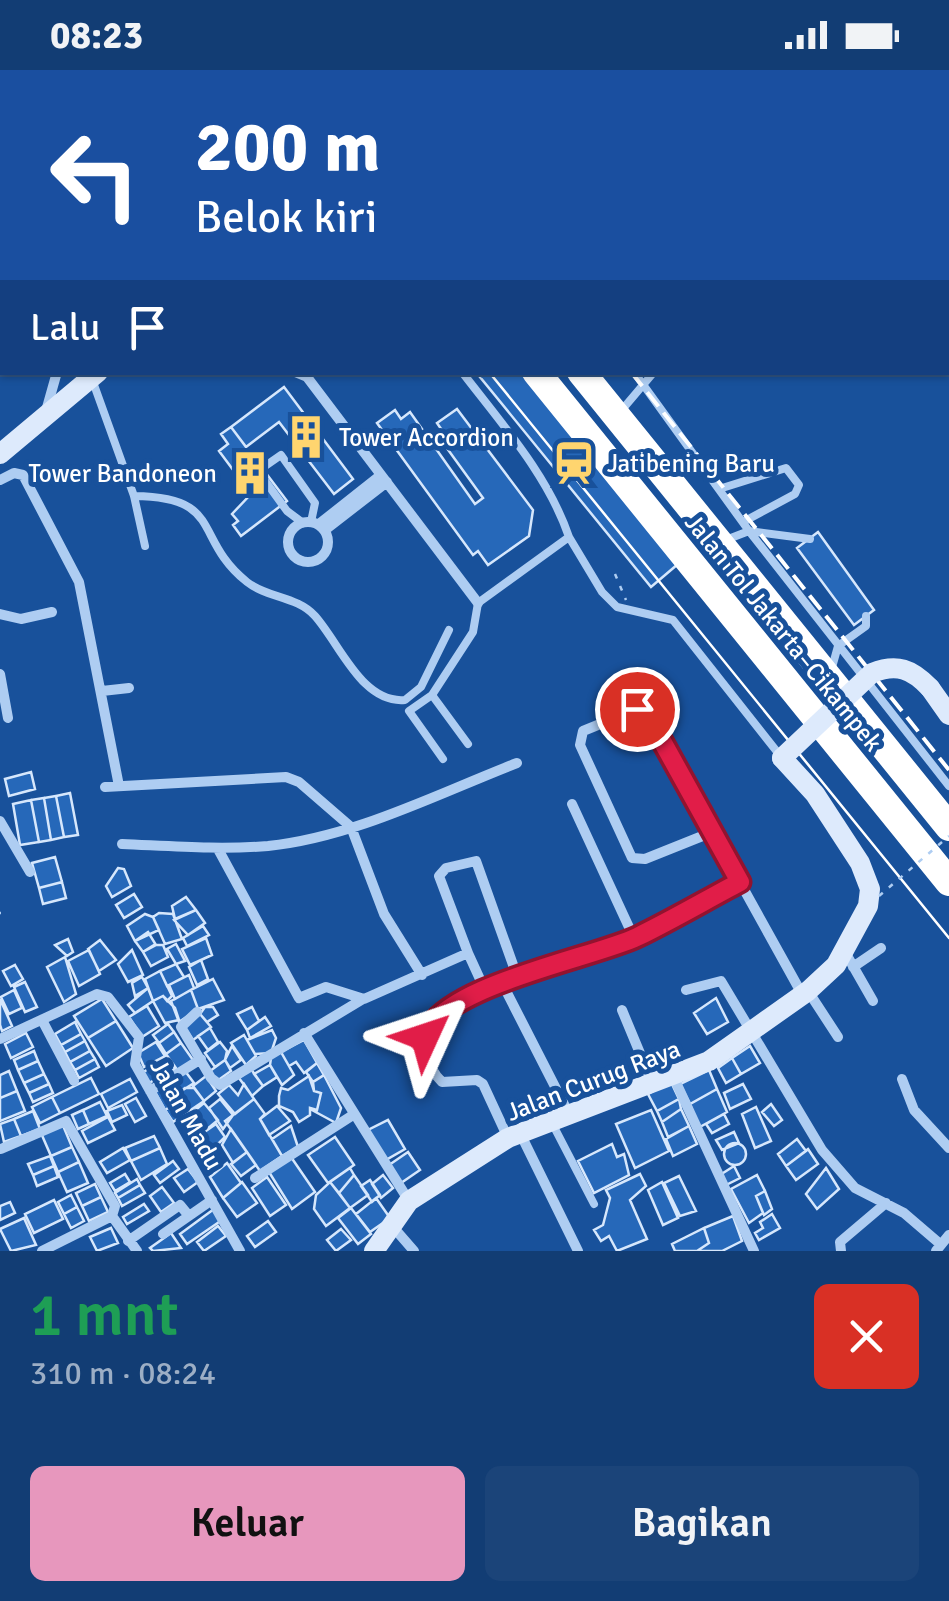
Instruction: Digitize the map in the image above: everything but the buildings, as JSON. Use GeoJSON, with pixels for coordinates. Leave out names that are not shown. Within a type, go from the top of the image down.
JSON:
{"type":"FeatureCollection","features":[{"type":"Feature","properties":{"kind":"highway","name":"Jalan Tol Jakarta–Cikampek"},"geometry":{"type":"LineString","coordinates":[[538,375],[949,882]]}},
{"type":"Feature","properties":{"kind":"highway","name":"Jalan Tol Jakarta–Cikampek"},"geometry":{"type":"LineString","coordinates":[[583,375],[949,826]]}},
{"type":"Feature","properties":{"kind":"street"},"geometry":{"type":"LineString","coordinates":[[48,375],[50,386]]}},
{"type":"Feature","properties":{"kind":"street"},"geometry":{"type":"LineString","coordinates":[[45,417],[56,375]]}},
{"type":"Feature","properties":{"kind":"street"},"geometry":{"type":"LineString","coordinates":[[0,454],[95,375]]}},
{"type":"Feature","properties":{"kind":"street"},"geometry":{"type":"LineString","coordinates":[[302,375],[478,603]]}},
{"type":"Feature","properties":{"kind":"street"},"geometry":{"type":"LineString","coordinates":[[0,480],[14,473],[23,475],[74,572],[119,786]]}},
{"type":"Feature","properties":{"kind":"street"},"geometry":{"type":"LineString","coordinates":[[314,525],[384,478]]}},
{"type":"Feature","properties":{"kind":"street"},"geometry":{"type":"LineString","coordinates":[[0,614],[21,619],[52,612]]}},
{"type":"Feature","properties":{"kind":"street"},"geometry":{"type":"LineString","coordinates":[[782,758],[872,673],[888,666],[916,674],[949,716]]}},
{"type":"Feature","properties":{"kind":"street"},"geometry":{"type":"LineString","coordinates":[[0,674],[8,718]]}},
{"type":"Feature","properties":{"kind":"street"},"geometry":{"type":"LineString","coordinates":[[102,691],[129,688]]}},
{"type":"Feature","properties":{"kind":"street"},"geometry":{"type":"LineString","coordinates":[[715,832],[645,859],[632,858],[580,745],[583,731],[637,709],[646,712],[715,832],[740,882],[806,993],[838,1037]]}},
{"type":"Feature","properties":{"kind":"street","name":"Jalan Curug Raya"},"geometry":{"type":"LineString","coordinates":[[374,1251],[409,1202],[514,1135],[674,1078],[709,1061],[849,959],[868,906],[866,878],[815,794],[782,758]]}},
{"type":"Feature","properties":{"kind":"street"},"geometry":{"type":"LineString","coordinates":[[122,844],[218,849],[284,843],[351,827],[517,763]]}},
{"type":"Feature","properties":{"kind":"street"},"geometry":{"type":"LineString","coordinates":[[104,786],[286,777],[300,782],[351,827],[384,914],[422,975]]}},
{"type":"Feature","properties":{"kind":"street"},"geometry":{"type":"LineString","coordinates":[[572,804],[634,938]]}},
{"type":"Feature","properties":{"kind":"street"},"geometry":{"type":"LineString","coordinates":[[0,822],[30,872]]}},
{"type":"Feature","properties":{"kind":"street"},"geometry":{"type":"LineString","coordinates":[[218,849],[296,996],[306,996],[326,986],[364,999]]}},
{"type":"Feature","properties":{"kind":"street"},"geometry":{"type":"LineString","coordinates":[[484,988],[439,876],[446,868],[472,861],[480,863],[517,976]]}},
{"type":"Feature","properties":{"kind":"street"},"geometry":{"type":"LineString","coordinates":[[578,1251],[483,1084],[473,1080],[442,1082],[425,1048],[426,1030],[484,988],[634,938],[740,882]]}},
{"type":"Feature","properties":{"kind":"street"},"geometry":{"type":"LineString","coordinates":[[873,1000],[849,959],[881,948]]}},
{"type":"Feature","properties":{"kind":"street"},"geometry":{"type":"LineString","coordinates":[[196,1012],[180,1023],[211,1078],[220,1084],[364,999],[468,954]]}},
{"type":"Feature","properties":{"kind":"street"},"geometry":{"type":"LineString","coordinates":[[501,981],[560,1118]]}},
{"type":"Feature","properties":{"kind":"street"},"geometry":{"type":"LineString","coordinates":[[686,990],[721,981],[822,1150],[855,1188],[886,1203],[942,1243]]}},
{"type":"Feature","properties":{"kind":"street","name":"Jalan Madu"},"geometry":{"type":"LineString","coordinates":[[0,1039],[104,995],[139,1037],[135,1064],[240,1251]]}},
{"type":"Feature","properties":{"kind":"street"},"geometry":{"type":"LineString","coordinates":[[622,1010],[652,1083]]}},
{"type":"Feature","properties":{"kind":"street"},"geometry":{"type":"LineString","coordinates":[[42,1020],[74,1081]]}},
{"type":"Feature","properties":{"kind":"street"},"geometry":{"type":"LineString","coordinates":[[304,1034],[409,1202]]}},
{"type":"Feature","properties":{"kind":"street"},"geometry":{"type":"LineString","coordinates":[[150,1091],[202,1059]]}},
{"type":"Feature","properties":{"kind":"street"},"geometry":{"type":"LineString","coordinates":[[674,1078],[754,1251]]}},
{"type":"Feature","properties":{"kind":"street"},"geometry":{"type":"LineString","coordinates":[[902,1078],[914,1110],[949,1148]]}},
{"type":"Feature","properties":{"kind":"street"},"geometry":{"type":"LineString","coordinates":[[256,1178],[352,1115]]}},
{"type":"Feature","properties":{"kind":"street"},"geometry":{"type":"LineString","coordinates":[[0,1147],[58,1122],[70,1124],[115,1206],[112,1216],[42,1251]]}},
{"type":"Feature","properties":{"kind":"street"},"geometry":{"type":"LineString","coordinates":[[163,1234],[212,1200]]}},
{"type":"Feature","properties":{"kind":"street"},"geometry":{"type":"LineString","coordinates":[[840,1251],[840,1242],[886,1203]]}},
{"type":"Feature","properties":{"kind":"street"},"geometry":{"type":"LineString","coordinates":[[128,1242],[180,1205],[189,1216]]}},
{"type":"Feature","properties":{"kind":"street"},"geometry":{"type":"LineString","coordinates":[[112,1216],[137,1251]]}},
{"type":"Feature","properties":{"kind":"street"},"geometry":{"type":"LineString","coordinates":[[394,1228],[414,1251]]}},
{"type":"Feature","properties":{"kind":"lane"},"geometry":{"type":"LineString","coordinates":[[95,375],[134,496],[145,546]]}},
{"type":"Feature","properties":{"kind":"lane"},"geometry":{"type":"LineString","coordinates":[[464,375],[560,510],[568,537],[602,592],[626,610],[656,613],[673,620],[782,758]]}},
{"type":"Feature","properties":{"kind":"lane"},"geometry":{"type":"LineString","coordinates":[[636,375],[746,527],[949,786]]}},
{"type":"Feature","properties":{"kind":"lane"},"geometry":{"type":"LineString","coordinates":[[617,417],[651,375]]}},
{"type":"Feature","properties":{"kind":"lane"},"geometry":{"type":"LineString","coordinates":[[281,455],[315,503],[314,525],[287,511],[258,470],[281,455]]}},
{"type":"Feature","properties":{"kind":"lane"},"geometry":{"type":"LineString","coordinates":[[719,489],[772,469],[786,468],[799,485],[795,494],[719,543]]}},
{"type":"Feature","properties":{"kind":"lane"},"geometry":{"type":"LineString","coordinates":[[134,496],[178,498],[194,510],[236,572],[256,588],[312,613],[370,689],[383,699],[406,700],[421,687],[448,630]]}},
{"type":"Feature","properties":{"kind":"lane"},"geometry":{"type":"LineString","coordinates":[[746,527],[810,538]]}},
{"type":"Feature","properties":{"kind":"lane"},"geometry":{"type":"LineString","coordinates":[[443,759],[408,711],[432,694],[473,632],[478,603],[568,537]]}},
{"type":"Feature","properties":{"kind":"lane"},"geometry":{"type":"LineString","coordinates":[[830,678],[838,646],[866,626],[866,616]]}},
{"type":"Feature","properties":{"kind":"lane"},"geometry":{"type":"LineString","coordinates":[[432,694],[468,744]]}},
{"type":"Feature","properties":{"kind":"lane"},"geometry":{"type":"LineString","coordinates":[[560,1118],[594,1204]]}},
{"type":"Feature","properties":{"kind":"path"},"geometry":{"type":"LineString","coordinates":[[615,574],[624,590],[626,610]]}},
{"type":"Feature","properties":{"kind":"path"},"geometry":{"type":"LineString","coordinates":[[878,896],[949,836]]}},
{"type":"Feature","properties":{"kind":"tram line"},"geometry":{"type":"LineString","coordinates":[[491,375],[949,938]]}},
{"type":"Feature","properties":{"kind":"railway"},"geometry":{"type":"LineString","coordinates":[[633,375],[949,770]]}},
{"type":"Feature","properties":{"kind":"place","name":"Tower Accordion"},"geometry":{"type":"Point","coordinates":[306,437]}},
{"type":"Feature","properties":{"kind":"place","name":"Jatibening Baru"},"geometry":{"type":"Point","coordinates":[574,463]}},
{"type":"Feature","properties":{"kind":"place","name":"Tower Bandoneon"},"geometry":{"type":"Point","coordinates":[250,473]}},
{"type":"Feature","properties":{"kind":"route"},"geometry":{"type":"LineString","coordinates":[[425,1037],[432,1022],[484,988],[634,938],[740,882],[646,712],[637,709]]}}]}
